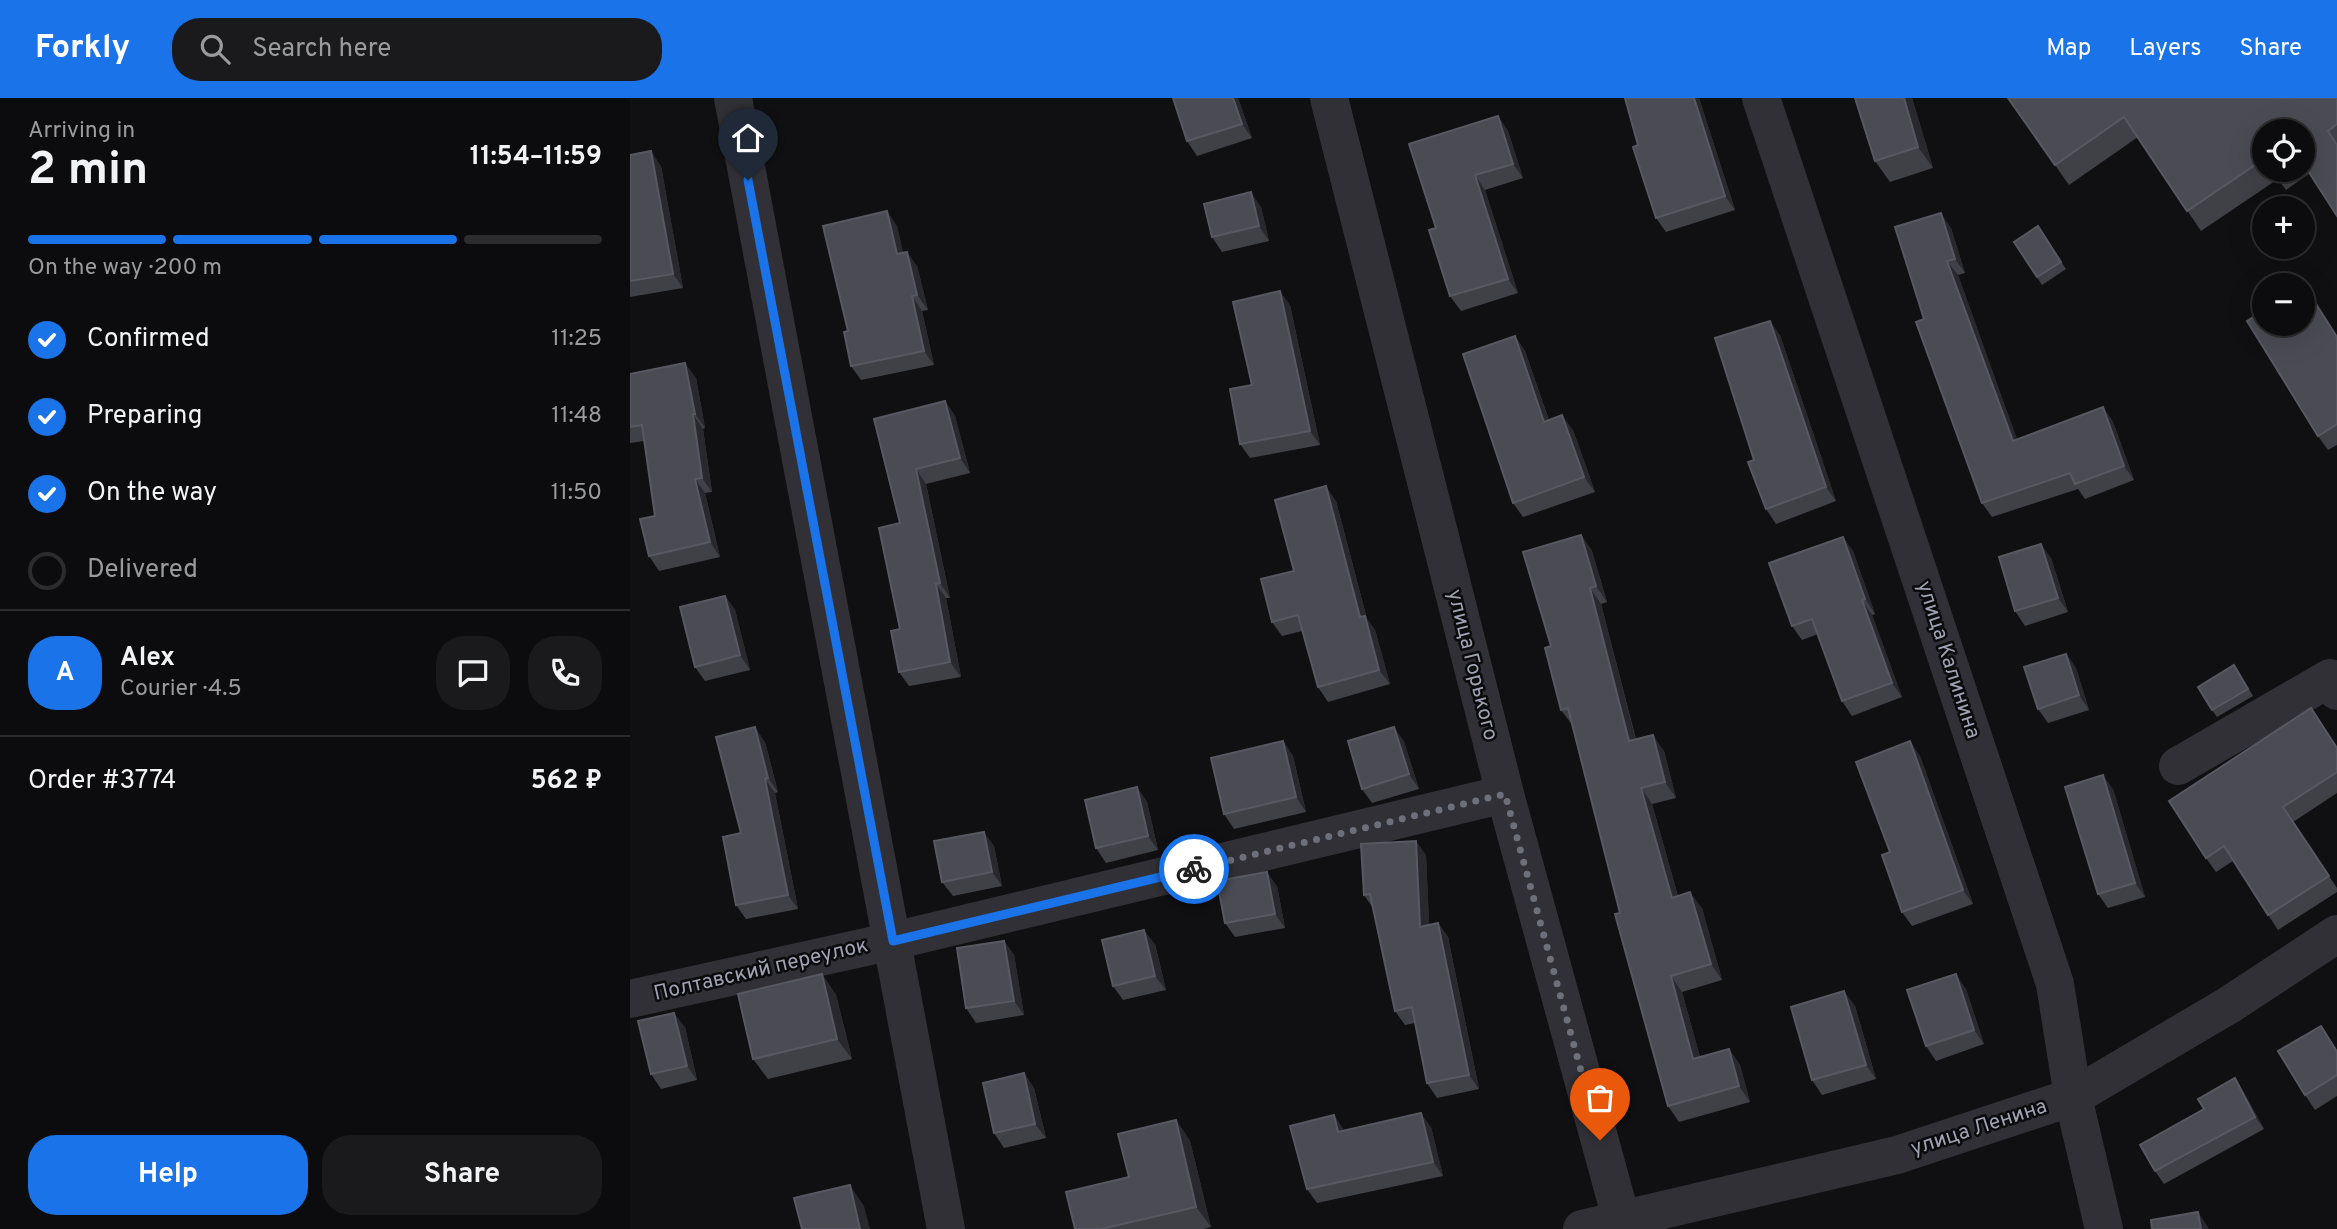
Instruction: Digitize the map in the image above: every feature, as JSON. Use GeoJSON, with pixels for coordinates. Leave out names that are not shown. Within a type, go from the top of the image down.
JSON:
{"type":"FeatureCollection","features":[{"type":"Feature","properties":{"kind":"street"},"geometry":{"type":"LineString","coordinates":[[733,98],[946,1229]]}},
{"type":"Feature","properties":{"kind":"street","name":"улица Горького"},"geometry":{"type":"LineString","coordinates":[[1329,98],[1505,794],[1623,1224]]}},
{"type":"Feature","properties":{"kind":"street","name":"улица Калинина"},"geometry":{"type":"LineString","coordinates":[[1761,98],[2055,984],[2073,1097],[2104,1229]]}},
{"type":"Feature","properties":{"kind":"street"},"geometry":{"type":"LineString","coordinates":[[2178,766],[2330,678],[2337,691]]}},
{"type":"Feature","properties":{"kind":"street","name":"Полтавский переулок"},"geometry":{"type":"LineString","coordinates":[[630,999],[893,941],[1505,794]]}},
{"type":"Feature","properties":{"kind":"street","name":"улица Ленина"},"geometry":{"type":"LineString","coordinates":[[1582,1229],[1623,1224],[1898,1155],[2073,1097],[2229,1005],[2337,934]]}},
{"type":"Feature","properties":{"kind":"building"},"geometry":{"type":"Polygon","coordinates":[[[1173,98],[1233,98],[1242,124],[1187,141],[1173,98]]]}},
{"type":"Feature","properties":{"kind":"building"},"geometry":{"type":"Polygon","coordinates":[[[1625,98],[1694,98],[1725,196],[1656,218],[1633,147],[1638,145],[1625,98]]]}},
{"type":"Feature","properties":{"kind":"building"},"geometry":{"type":"Polygon","coordinates":[[[1855,98],[1904,98],[1918,147],[1875,161],[1855,98]]]}},
{"type":"Feature","properties":{"kind":"building"},"geometry":{"type":"Polygon","coordinates":[[[2008,98],[2337,98],[2337,124],[2328,131],[2337,145],[2337,216],[2315,182],[2315,119],[2252,119],[2252,167],[2187,211],[2124,117],[2055,165],[2008,98]]]}},
{"type":"Feature","properties":{"kind":"building"},"geometry":{"type":"Polygon","coordinates":[[[1498,116],[1513,164],[1475,175],[1508,279],[1450,296],[1429,230],[1436,228],[1409,144],[1498,116]]]}},
{"type":"Feature","properties":{"kind":"building"},"geometry":{"type":"Polygon","coordinates":[[[651,151],[673,274],[630,281],[630,155],[651,151]]]}},
{"type":"Feature","properties":{"kind":"building"},"geometry":{"type":"Polygon","coordinates":[[[1251,192],[1259,226],[1212,237],[1204,204],[1251,192]]]}},
{"type":"Feature","properties":{"kind":"building"},"geometry":{"type":"Polygon","coordinates":[[[887,211],[897,254],[907,252],[917,295],[912,296],[924,351],[851,366],[844,332],[848,331],[823,226],[887,211]]]}},
{"type":"Feature","properties":{"kind":"building"},"geometry":{"type":"Polygon","coordinates":[[[1941,213],[1955,259],[1947,261],[2013,441],[2103,407],[2124,466],[2075,484],[2070,473],[1982,503],[1916,322],[1924,319],[1895,227],[1941,213]]]}},
{"type":"Feature","properties":{"kind":"building"},"geometry":{"type":"Polygon","coordinates":[[[2038,226],[2061,262],[2037,277],[2014,242],[2038,226]]]}},
{"type":"Feature","properties":{"kind":"building"},"geometry":{"type":"Polygon","coordinates":[[[1280,291],[1310,431],[1240,444],[1230,389],[1252,385],[1233,302],[1280,291]]]}},
{"type":"Feature","properties":{"kind":"building"},"geometry":{"type":"Polygon","coordinates":[[[2315,302],[2337,337],[2337,424],[2318,436],[2256,336],[2315,336],[2315,302]]]}},
{"type":"Feature","properties":{"kind":"building"},"geometry":{"type":"Polygon","coordinates":[[[1770,321],[1826,487],[1766,509],[1748,462],[1754,460],[1715,338],[1770,321]]]}},
{"type":"Feature","properties":{"kind":"building"},"geometry":{"type":"Polygon","coordinates":[[[1515,336],[1544,422],[1562,415],[1584,477],[1513,503],[1463,354],[1515,336]]]}},
{"type":"Feature","properties":{"kind":"building"},"geometry":{"type":"Polygon","coordinates":[[[685,363],[695,414],[702,478],[695,479],[710,542],[649,556],[640,519],[655,516],[642,425],[630,427],[630,374],[685,363]]]}},
{"type":"Feature","properties":{"kind":"building"},"geometry":{"type":"Polygon","coordinates":[[[945,401],[960,458],[916,469],[940,583],[936,584],[950,662],[899,672],[891,631],[900,629],[879,528],[900,523],[874,419],[945,401]]]}},
{"type":"Feature","properties":{"kind":"building"},"geometry":{"type":"Polygon","coordinates":[[[1326,486],[1360,617],[1365,616],[1379,670],[1318,687],[1298,615],[1272,622],[1261,579],[1294,571],[1275,500],[1326,486]]]}},
{"type":"Feature","properties":{"kind":"building"},"geometry":{"type":"Polygon","coordinates":[[[1581,535],[1596,586],[1590,588],[1629,741],[1653,735],[1665,782],[1641,788],[1672,898],[1690,892],[1711,964],[1671,976],[1693,1059],[1729,1049],[1739,1086],[1668,1106],[1615,914],[1620,913],[1568,708],[1561,710],[1545,648],[1551,646],[1523,552],[1581,535]]]}},
{"type":"Feature","properties":{"kind":"building"},"geometry":{"type":"Polygon","coordinates":[[[1843,537],[1892,683],[1842,701],[1812,619],[1792,626],[1769,563],[1843,537]]]}},
{"type":"Feature","properties":{"kind":"building"},"geometry":{"type":"Polygon","coordinates":[[[2041,544],[2058,598],[2015,611],[1999,557],[2041,544]]]}},
{"type":"Feature","properties":{"kind":"building"},"geometry":{"type":"Polygon","coordinates":[[[725,596],[740,655],[695,667],[680,607],[725,596]]]}},
{"type":"Feature","properties":{"kind":"building"},"geometry":{"type":"Polygon","coordinates":[[[2066,654],[2079,695],[2038,709],[2024,667],[2066,654]]]}},
{"type":"Feature","properties":{"kind":"building"},"geometry":{"type":"Polygon","coordinates":[[[2234,665],[2248,689],[2212,710],[2198,687],[2234,665]]]}},
{"type":"Feature","properties":{"kind":"building"},"geometry":{"type":"Polygon","coordinates":[[[2311,708],[2337,748],[2337,772],[2283,807],[2329,876],[2268,915],[2224,846],[2206,858],[2169,801],[2311,708]]]}},
{"type":"Feature","properties":{"kind":"building"},"geometry":{"type":"Polygon","coordinates":[[[755,727],[768,778],[765,779],[788,895],[736,905],[723,837],[741,833],[716,737],[755,727]]]}},
{"type":"Feature","properties":{"kind":"building"},"geometry":{"type":"Polygon","coordinates":[[[1394,727],[1409,774],[1362,789],[1348,741],[1394,727]]]}},
{"type":"Feature","properties":{"kind":"building"},"geometry":{"type":"Polygon","coordinates":[[[1283,741],[1296,797],[1224,814],[1211,758],[1283,741]]]}},
{"type":"Feature","properties":{"kind":"building"},"geometry":{"type":"Polygon","coordinates":[[[1910,741],[1963,890],[1902,912],[1882,855],[1890,852],[1856,762],[1910,741]]]}},
{"type":"Feature","properties":{"kind":"building"},"geometry":{"type":"Polygon","coordinates":[[[2103,775],[2135,883],[2098,894],[2065,787],[2103,775]]]}},
{"type":"Feature","properties":{"kind":"building"},"geometry":{"type":"Polygon","coordinates":[[[1137,787],[1148,836],[1096,848],[1085,800],[1137,787]]]}},
{"type":"Feature","properties":{"kind":"building"},"geometry":{"type":"Polygon","coordinates":[[[984,832],[992,872],[942,882],[934,841],[984,832]]]}},
{"type":"Feature","properties":{"kind":"building"},"geometry":{"type":"Polygon","coordinates":[[[1416,841],[1420,927],[1438,923],[1469,1075],[1427,1083],[1412,1007],[1395,1011],[1370,894],[1364,895],[1361,844],[1416,841]]]}},
{"type":"Feature","properties":{"kind":"building"},"geometry":{"type":"Polygon","coordinates":[[[1267,872],[1275,914],[1225,923],[1217,881],[1267,872]]]}},
{"type":"Feature","properties":{"kind":"building"},"geometry":{"type":"Polygon","coordinates":[[[1144,930],[1155,976],[1113,986],[1102,940],[1144,930]]]}},
{"type":"Feature","properties":{"kind":"building"},"geometry":{"type":"Polygon","coordinates":[[[1004,941],[1014,1001],[966,1008],[957,948],[1004,941]]]}},
{"type":"Feature","properties":{"kind":"building"},"geometry":{"type":"Polygon","coordinates":[[[822,974],[837,1039],[753,1059],[738,994],[822,974]]]}},
{"type":"Feature","properties":{"kind":"building"},"geometry":{"type":"Polygon","coordinates":[[[1956,974],[1974,1030],[1926,1046],[1907,990],[1956,974]]]}},
{"type":"Feature","properties":{"kind":"building"},"geometry":{"type":"Polygon","coordinates":[[[1844,991],[1866,1065],[1812,1080],[1791,1007],[1844,991]]]}},
{"type":"Feature","properties":{"kind":"building"},"geometry":{"type":"Polygon","coordinates":[[[674,1013],[687,1066],[651,1074],[638,1021],[674,1013]]]}},
{"type":"Feature","properties":{"kind":"building"},"geometry":{"type":"Polygon","coordinates":[[[2321,1026],[2337,1052],[2337,1075],[2305,1095],[2278,1051],[2321,1026]]]}},
{"type":"Feature","properties":{"kind":"building"},"geometry":{"type":"Polygon","coordinates":[[[1024,1073],[1035,1124],[994,1133],[983,1083],[1024,1073]]]}},
{"type":"Feature","properties":{"kind":"building"},"geometry":{"type":"Polygon","coordinates":[[[2235,1078],[2255,1117],[2155,1171],[2140,1145],[2204,1109],[2198,1099],[2235,1078]]]}},
{"type":"Feature","properties":{"kind":"building"},"geometry":{"type":"Polygon","coordinates":[[[1421,1113],[1433,1162],[1307,1189],[1290,1126],[1334,1115],[1338,1132],[1421,1113]]]}},
{"type":"Feature","properties":{"kind":"building"},"geometry":{"type":"Polygon","coordinates":[[[1176,1120],[1196,1207],[1101,1229],[1075,1229],[1066,1192],[1129,1177],[1118,1134],[1176,1120]]]}},
{"type":"Feature","properties":{"kind":"building"},"geometry":{"type":"Polygon","coordinates":[[[850,1185],[860,1229],[802,1229],[794,1198],[850,1185]]]}},
{"type":"Feature","properties":{"kind":"building"},"geometry":{"type":"Polygon","coordinates":[[[2198,1212],[2201,1229],[2152,1229],[2151,1220],[2198,1212]]]}},
{"type":"Feature","properties":{"kind":"way so far"},"geometry":{"type":"LineString","coordinates":[[1194,869],[1505,794],[1600,1140]]}},
{"type":"Feature","properties":{"kind":"route"},"geometry":{"type":"LineString","coordinates":[[748,180],[893,941],[1194,869]]}}]}
